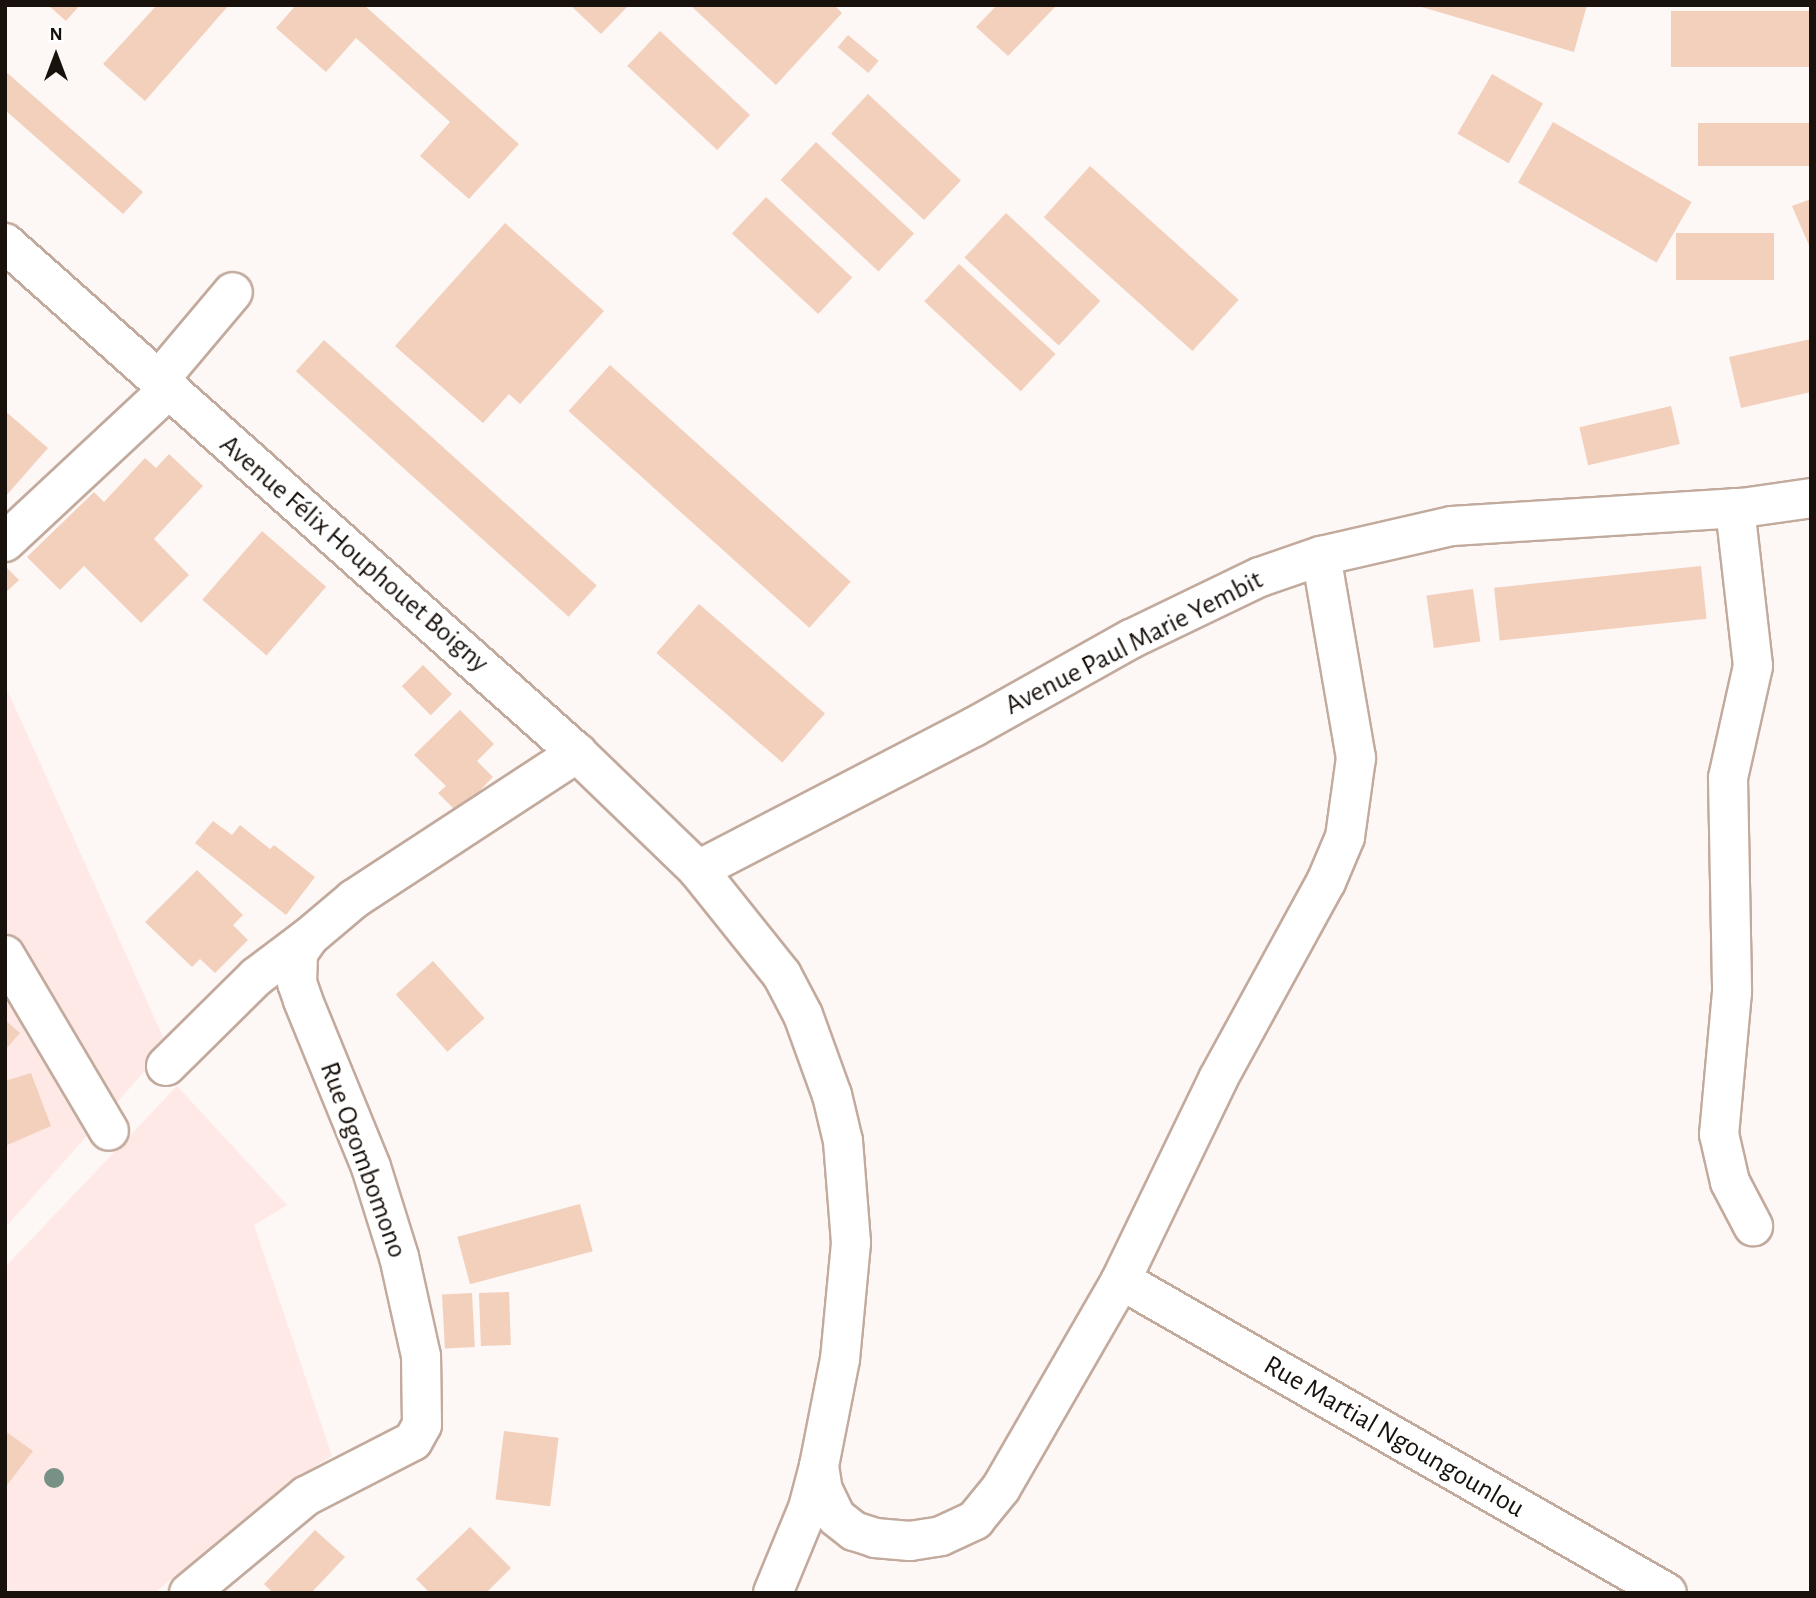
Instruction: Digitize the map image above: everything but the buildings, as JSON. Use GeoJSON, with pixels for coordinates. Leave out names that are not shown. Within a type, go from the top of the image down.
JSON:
{"type":"FeatureCollection","features":[{"type":"Feature","properties":{"kind":"street","name":"Avenue Félix Houphouet Boigny"},"geometry":{"type":"LineString","coordinates":[[5,243],[577,753],[698,870],[782,975],[821,1059],[843,1141],[849,1191],[849,1291],[819,1466],[780,1578]]}},
{"type":"Feature","properties":{"kind":"street"},"geometry":{"type":"LineString","coordinates":[[5,542],[163,385],[233,292]]}},
{"type":"Feature","properties":{"kind":"street","name":"Avenue Paul Marie Yembit"},"geometry":{"type":"LineString","coordinates":[[698,870],[974,727],[1131,639],[1260,577],[1321,556],[1452,526],[1735,508],[1811,498]]}},
{"type":"Feature","properties":{"kind":"street"},"geometry":{"type":"LineString","coordinates":[[1735,508],[1753,666],[1728,778],[1732,981],[1719,1134],[1730,1182],[1753,1226]]}},
{"type":"Feature","properties":{"kind":"street"},"geometry":{"type":"LineString","coordinates":[[780,1578],[822,1544],[875,1538],[910,1541],[941,1536],[975,1520],[1000,1488],[1121,1280],[1218,1079],[1326,882],[1345,838],[1356,758],[1321,556]]}},
{"type":"Feature","properties":{"kind":"street","name":"Rue Ogombomono"},"geometry":{"type":"LineString","coordinates":[[189,1593],[306,1496],[413,1441],[422,1425],[421,1356],[399,1257],[371,1167],[297,983],[298,953],[309,937],[354,899],[577,753]]}},
{"type":"Feature","properties":{"kind":"street"},"geometry":{"type":"LineString","coordinates":[[166,1066],[257,977],[309,937]]}},
{"type":"Feature","properties":{"kind":"street"},"geometry":{"type":"LineString","coordinates":[[5,954],[109,1131]]}},
{"type":"Feature","properties":{"kind":"street","name":"Rue Martial Ngoungounlou"},"geometry":{"type":"LineString","coordinates":[[1121,1280],[1667,1593]]}},
{"type":"Feature","properties":{"kind":"street"},"geometry":{"type":"LineString","coordinates":[[819,1466],[823,1490],[836,1517],[854,1531],[875,1538]]}},
{"type":"Feature","properties":{"kind":"shaded area"},"geometry":{"type":"Polygon","coordinates":[[[5,685],[167,1046],[5,1228],[5,685]]]}},
{"type":"Feature","properties":{"kind":"shaded area"},"geometry":{"type":"Polygon","coordinates":[[[177,1086],[287,1205],[254,1225],[332,1456],[309,1470],[154,1593],[5,1593],[5,1267],[177,1086]]]}}]}
